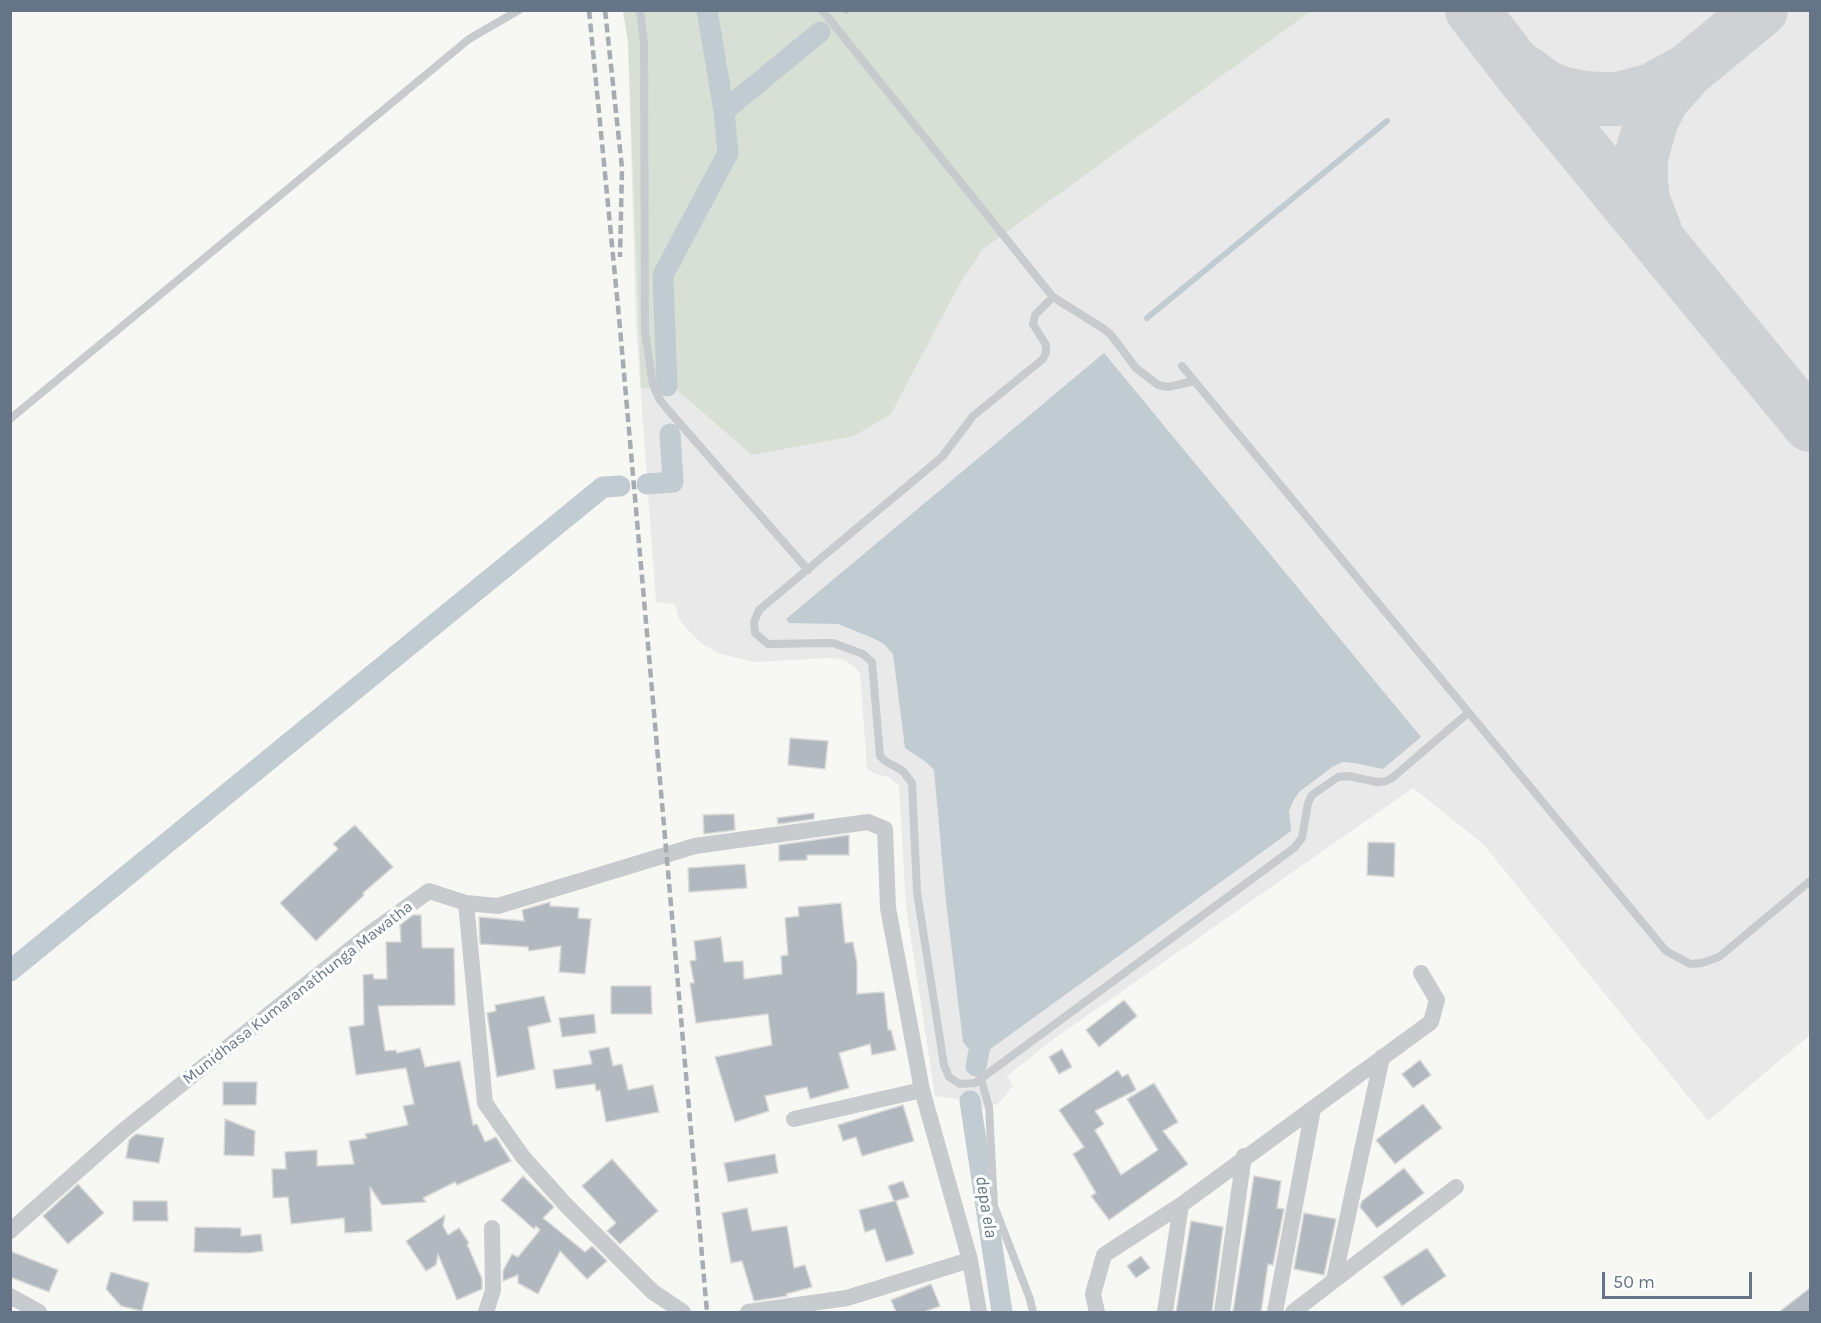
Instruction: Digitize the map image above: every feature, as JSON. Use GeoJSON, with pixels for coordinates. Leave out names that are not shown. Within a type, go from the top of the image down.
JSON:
{"type":"FeatureCollection","features":[{"type":"Feature","properties":{"kind":"street","name":"Munidhasa Kumaranathunga Mawatha"},"geometry":{"type":"LineString","coordinates":[[10,1231],[124,1130],[372,932],[429,891],[466,903],[498,906],[695,846],[868,822],[885,828],[888,908],[922,1090],[970,1260],[979,1312]]}},
{"type":"Feature","properties":{"kind":"street"},"geometry":{"type":"LineString","coordinates":[[466,903],[485,1103],[522,1157],[566,1204],[653,1292],[683,1312]]}},
{"type":"Feature","properties":{"kind":"street"},"geometry":{"type":"LineString","coordinates":[[1097,1312],[1093,1294],[1104,1254],[1181,1204],[1431,1022],[1437,1000],[1421,973]]}},
{"type":"Feature","properties":{"kind":"street"},"geometry":{"type":"LineString","coordinates":[[1334,1280],[1382,1057]]}},
{"type":"Feature","properties":{"kind":"street"},"geometry":{"type":"LineString","coordinates":[[794,1119],[922,1090]]}},
{"type":"Feature","properties":{"kind":"street"},"geometry":{"type":"LineString","coordinates":[[1275,1312],[1313,1109]]}},
{"type":"Feature","properties":{"kind":"street"},"geometry":{"type":"LineString","coordinates":[[1221,1312],[1245,1156]]}},
{"type":"Feature","properties":{"kind":"street"},"geometry":{"type":"LineString","coordinates":[[1293,1312],[1456,1187]]}},
{"type":"Feature","properties":{"kind":"street"},"geometry":{"type":"LineString","coordinates":[[1165,1312],[1181,1204]]}},
{"type":"Feature","properties":{"kind":"street"},"geometry":{"type":"LineString","coordinates":[[486,1312],[493,1290],[492,1228]]}},
{"type":"Feature","properties":{"kind":"street"},"geometry":{"type":"LineString","coordinates":[[748,1312],[847,1298],[970,1260]]}},
{"type":"Feature","properties":{"kind":"street"},"geometry":{"type":"LineString","coordinates":[[10,1296],[39,1312]]}},
{"type":"Feature","properties":{"kind":"lane"},"geometry":{"type":"LineString","coordinates":[[10,419],[469,39],[519,10]]}},
{"type":"Feature","properties":{"kind":"lane"},"geometry":{"type":"LineString","coordinates":[[640,10],[644,43],[645,332],[653,385],[660,400],[669,411],[808,570]]}},
{"type":"Feature","properties":{"kind":"lane"},"geometry":{"type":"LineString","coordinates":[[822,10],[1053,297],[1104,329],[1136,368],[1158,385],[1168,387],[1194,381]]}},
{"type":"Feature","properties":{"kind":"lane"},"geometry":{"type":"LineString","coordinates":[[1053,297],[1035,315],[1033,324],[1046,345],[1046,352],[1042,359],[973,416],[942,457],[759,610],[754,622],[756,633],[768,644],[833,643],[863,654],[872,662],[880,756],[903,771],[912,783],[917,892],[946,1072],[950,1077],[960,1084],[968,1085],[981,1079],[1294,848],[1302,838],[1308,803],[1312,795],[1338,777],[1348,776],[1377,782],[1392,778],[1468,713]]}},
{"type":"Feature","properties":{"kind":"lane"},"geometry":{"type":"LineString","coordinates":[[1182,366],[1666,951],[1690,964],[1702,963],[1719,957],[1810,881]]}},
{"type":"Feature","properties":{"kind":"lane"},"geometry":{"type":"LineString","coordinates":[[981,1079],[989,1107],[994,1206],[1033,1312]]}},
{"type":"Feature","properties":{"kind":"shaded area"},"geometry":{"type":"Polygon","coordinates":[[[623,11],[1810,11],[1810,1035],[1708,1121],[1483,844],[1413,788],[1055,1038],[1007,1076],[1013,1086],[999,1103],[978,1110],[969,1101],[935,1096],[906,906],[899,786],[889,777],[875,774],[867,768],[860,673],[841,659],[753,662],[721,654],[702,644],[686,628],[679,619],[675,604],[656,602],[636,328],[628,42],[623,11]]]}},
{"type":"Feature","properties":{"kind":"shaded area"},"geometry":{"type":"Polygon","coordinates":[[[623,11],[1311,11],[983,249],[960,283],[891,414],[854,436],[752,455],[676,389],[641,388],[628,42],[623,11]]]}},
{"type":"Feature","properties":{"kind":"shaded area"},"geometry":{"type":"Polygon","coordinates":[[[1104,353],[1421,737],[1383,769],[1343,762],[1332,767],[1299,792],[1293,801],[1289,811],[1291,831],[989,1050],[979,1052],[968,1048],[963,1042],[946,902],[934,770],[905,748],[893,654],[884,644],[875,639],[838,624],[789,623],[786,619],[1104,353]]]}},
{"type":"Feature","properties":{"kind":"building"},"geometry":{"type":"Polygon","coordinates":[[[790,738],[828,741],[825,769],[788,765],[790,738]]]}},
{"type":"Feature","properties":{"kind":"building"},"geometry":{"type":"Polygon","coordinates":[[[814,813],[814,819],[778,824],[777,818],[814,813]]]}},
{"type":"Feature","properties":{"kind":"building"},"geometry":{"type":"Polygon","coordinates":[[[734,814],[735,830],[704,834],[703,815],[734,814]]]}},
{"type":"Feature","properties":{"kind":"building"},"geometry":{"type":"Polygon","coordinates":[[[355,825],[393,867],[363,893],[364,895],[316,941],[280,903],[338,849],[333,844],[355,825]]]}},
{"type":"Feature","properties":{"kind":"building"},"geometry":{"type":"Polygon","coordinates":[[[849,835],[849,855],[807,855],[807,860],[779,861],[779,845],[849,835]]]}},
{"type":"Feature","properties":{"kind":"building"},"geometry":{"type":"Polygon","coordinates":[[[1368,842],[1395,843],[1394,877],[1367,875],[1368,842]]]}},
{"type":"Feature","properties":{"kind":"building"},"geometry":{"type":"Polygon","coordinates":[[[745,864],[747,888],[689,892],[688,868],[745,864]]]}},
{"type":"Feature","properties":{"kind":"building"},"geometry":{"type":"Polygon","coordinates":[[[550,902],[550,906],[579,908],[578,918],[591,919],[585,974],[559,972],[561,946],[529,951],[528,947],[480,944],[479,917],[524,921],[522,910],[550,902]]]}},
{"type":"Feature","properties":{"kind":"building"},"geometry":{"type":"Polygon","coordinates":[[[841,903],[845,943],[853,942],[857,963],[857,994],[884,992],[888,1030],[891,1030],[896,1050],[872,1055],[870,1044],[839,1053],[849,1088],[810,1099],[807,1087],[765,1096],[769,1111],[735,1122],[715,1057],[772,1045],[768,1014],[696,1023],[690,983],[694,983],[690,961],[696,960],[694,941],[721,937],[724,962],[743,961],[744,979],[782,974],[781,956],[788,955],[785,918],[799,916],[798,907],[841,903]]]}},
{"type":"Feature","properties":{"kind":"building"},"geometry":{"type":"Polygon","coordinates":[[[413,915],[421,915],[422,948],[454,948],[455,1005],[378,1006],[385,1051],[396,1050],[397,1053],[420,1048],[425,1067],[460,1061],[473,1125],[477,1124],[485,1142],[496,1137],[511,1161],[457,1185],[455,1182],[423,1198],[426,1202],[382,1205],[370,1187],[372,1231],[345,1233],[344,1218],[291,1224],[288,1197],[273,1198],[272,1169],[286,1169],[285,1152],[317,1150],[317,1166],[354,1164],[349,1141],[367,1138],[365,1134],[408,1125],[403,1106],[414,1104],[406,1068],[356,1075],[349,1027],[364,1025],[363,975],[373,974],[374,979],[387,979],[386,942],[401,942],[400,925],[413,915]]]}},
{"type":"Feature","properties":{"kind":"building"},"geometry":{"type":"Polygon","coordinates":[[[611,986],[651,986],[652,1014],[611,1014],[611,986]]]}},
{"type":"Feature","properties":{"kind":"building"},"geometry":{"type":"Polygon","coordinates":[[[544,996],[551,1022],[528,1027],[535,1069],[497,1077],[487,1013],[496,1011],[495,1005],[544,996]]]}},
{"type":"Feature","properties":{"kind":"building"},"geometry":{"type":"Polygon","coordinates":[[[1124,1000],[1137,1016],[1099,1047],[1086,1030],[1124,1000]]]}},
{"type":"Feature","properties":{"kind":"building"},"geometry":{"type":"Polygon","coordinates":[[[594,1014],[596,1033],[562,1037],[559,1018],[594,1014]]]}},
{"type":"Feature","properties":{"kind":"building"},"geometry":{"type":"Polygon","coordinates":[[[609,1047],[613,1066],[622,1064],[628,1090],[653,1085],[659,1112],[606,1122],[600,1090],[596,1091],[595,1084],[556,1089],[553,1070],[592,1064],[589,1051],[609,1047]]]}},
{"type":"Feature","properties":{"kind":"building"},"geometry":{"type":"Polygon","coordinates":[[[1062,1049],[1072,1067],[1059,1074],[1049,1057],[1062,1049]]]}},
{"type":"Feature","properties":{"kind":"building"},"geometry":{"type":"Polygon","coordinates":[[[1420,1060],[1431,1075],[1413,1088],[1402,1074],[1420,1060]]]}},
{"type":"Feature","properties":{"kind":"building"},"geometry":{"type":"Polygon","coordinates":[[[1118,1070],[1122,1077],[1128,1074],[1136,1090],[1095,1111],[1104,1124],[1095,1130],[1121,1175],[1158,1150],[1127,1099],[1154,1083],[1178,1122],[1163,1131],[1188,1164],[1109,1220],[1091,1196],[1096,1193],[1073,1154],[1084,1147],[1059,1110],[1118,1070]]]}},
{"type":"Feature","properties":{"kind":"building"},"geometry":{"type":"Polygon","coordinates":[[[223,1082],[257,1082],[256,1105],[223,1105],[223,1082]]]}},
{"type":"Feature","properties":{"kind":"building"},"geometry":{"type":"Polygon","coordinates":[[[1423,1104],[1442,1128],[1395,1164],[1376,1140],[1423,1104]]]}},
{"type":"Feature","properties":{"kind":"building"},"geometry":{"type":"Polygon","coordinates":[[[903,1105],[914,1141],[862,1156],[856,1137],[843,1141],[838,1125],[903,1105]]]}},
{"type":"Feature","properties":{"kind":"building"},"geometry":{"type":"Polygon","coordinates":[[[225,1119],[255,1131],[254,1156],[224,1155],[225,1119]]]}},
{"type":"Feature","properties":{"kind":"building"},"geometry":{"type":"Polygon","coordinates":[[[136,1134],[164,1138],[159,1163],[126,1158],[129,1140],[136,1134]]]}},
{"type":"Feature","properties":{"kind":"building"},"geometry":{"type":"Polygon","coordinates":[[[775,1154],[778,1173],[728,1182],[724,1163],[775,1154]]]}},
{"type":"Feature","properties":{"kind":"building"},"geometry":{"type":"Polygon","coordinates":[[[612,1159],[658,1211],[620,1244],[607,1231],[616,1223],[582,1186],[612,1159]]]}},
{"type":"Feature","properties":{"kind":"building"},"geometry":{"type":"Polygon","coordinates":[[[1404,1168],[1424,1193],[1377,1228],[1360,1207],[1362,1201],[1404,1168]]]}},
{"type":"Feature","properties":{"kind":"building"},"geometry":{"type":"Polygon","coordinates":[[[523,1176],[554,1207],[543,1218],[585,1252],[592,1246],[607,1261],[587,1279],[560,1251],[538,1294],[518,1283],[518,1275],[503,1281],[503,1271],[512,1254],[518,1257],[540,1230],[536,1226],[534,1229],[501,1200],[523,1176]]]}},
{"type":"Feature","properties":{"kind":"building"},"geometry":{"type":"Polygon","coordinates":[[[1254,1176],[1281,1181],[1277,1208],[1284,1209],[1273,1265],[1268,1264],[1261,1312],[1233,1312],[1254,1176]]]}},
{"type":"Feature","properties":{"kind":"building"},"geometry":{"type":"Polygon","coordinates":[[[903,1181],[909,1197],[896,1201],[914,1254],[886,1262],[875,1229],[865,1232],[859,1210],[894,1201],[888,1186],[903,1181]]]}},
{"type":"Feature","properties":{"kind":"building"},"geometry":{"type":"Polygon","coordinates":[[[78,1184],[104,1213],[68,1244],[43,1216],[78,1184]]]}},
{"type":"Feature","properties":{"kind":"building"},"geometry":{"type":"Polygon","coordinates":[[[133,1201],[167,1201],[168,1221],[133,1221],[133,1201]]]}},
{"type":"Feature","properties":{"kind":"building"},"geometry":{"type":"Polygon","coordinates":[[[747,1208],[752,1231],[787,1226],[794,1268],[805,1265],[812,1287],[786,1294],[787,1296],[754,1301],[742,1261],[731,1263],[722,1213],[747,1208]]]}},
{"type":"Feature","properties":{"kind":"building"},"geometry":{"type":"Polygon","coordinates":[[[1304,1213],[1336,1219],[1324,1275],[1294,1269],[1304,1213]]]}},
{"type":"Feature","properties":{"kind":"building"},"geometry":{"type":"Polygon","coordinates":[[[445,1215],[443,1226],[448,1235],[459,1228],[469,1243],[467,1244],[482,1279],[482,1289],[457,1300],[438,1254],[436,1265],[426,1271],[406,1241],[445,1215]]]}},
{"type":"Feature","properties":{"kind":"building"},"geometry":{"type":"Polygon","coordinates":[[[1191,1221],[1223,1227],[1212,1312],[1176,1312],[1191,1221]]]}},
{"type":"Feature","properties":{"kind":"building"},"geometry":{"type":"Polygon","coordinates":[[[195,1227],[241,1228],[241,1236],[261,1234],[263,1251],[194,1252],[195,1227]]]}},
{"type":"Feature","properties":{"kind":"building"},"geometry":{"type":"Polygon","coordinates":[[[1427,1248],[1446,1276],[1402,1306],[1383,1277],[1427,1248]]]}},
{"type":"Feature","properties":{"kind":"building"},"geometry":{"type":"Polygon","coordinates":[[[10,1251],[58,1270],[49,1292],[10,1277],[10,1251]]]}},
{"type":"Feature","properties":{"kind":"building"},"geometry":{"type":"Polygon","coordinates":[[[1141,1256],[1150,1268],[1136,1278],[1127,1266],[1141,1256]]]}},
{"type":"Feature","properties":{"kind":"building"},"geometry":{"type":"Polygon","coordinates":[[[111,1272],[149,1283],[142,1311],[121,1306],[106,1289],[111,1272]]]}},
{"type":"Feature","properties":{"kind":"building"},"geometry":{"type":"Polygon","coordinates":[[[931,1284],[940,1306],[924,1312],[896,1312],[891,1300],[931,1284]]]}},
{"type":"Feature","properties":{"kind":"building"},"geometry":{"type":"Polygon","coordinates":[[[1810,1288],[1810,1312],[1779,1312],[1810,1288]]]}},
{"type":"Feature","properties":{"kind":"waterway"},"geometry":{"type":"LineString","coordinates":[[667,386],[663,275],[728,153],[724,111],[707,10]]}},
{"type":"Feature","properties":{"kind":"waterway"},"geometry":{"type":"LineString","coordinates":[[724,111],[820,32]]}},
{"type":"Feature","properties":{"kind":"waterway"},"geometry":{"type":"LineString","coordinates":[[1147,318],[1387,121]]}},
{"type":"Feature","properties":{"kind":"waterway"},"geometry":{"type":"LineString","coordinates":[[647,484],[673,482],[670,434]]}},
{"type":"Feature","properties":{"kind":"waterway"},"geometry":{"type":"LineString","coordinates":[[10,971],[603,487],[620,486]]}},
{"type":"Feature","properties":{"kind":"waterway","name":"depa ela"},"geometry":{"type":"LineString","coordinates":[[976,1066],[984,1026]]}},
{"type":"Feature","properties":{"kind":"waterway","name":"depa ela"},"geometry":{"type":"LineString","coordinates":[[970,1101],[1002,1312]]}},
{"type":"Feature","properties":{"kind":"taxiway"},"geometry":{"type":"LineString","coordinates":[[1472,10],[1522,75],[1810,425]]}},
{"type":"Feature","properties":{"kind":"taxiway"},"geometry":{"type":"LineString","coordinates":[[1687,71],[1761,10]]}},
{"type":"Feature","properties":{"kind":"taxiway"},"geometry":{"type":"LineString","coordinates":[[1524,71],[1544,86],[1560,93],[1602,99],[1618,99],[1652,90],[1687,71],[1663,98],[1652,119],[1641,157],[1643,200],[1655,231]]}},
{"type":"Feature","properties":{"kind":"railway"},"geometry":{"type":"LineString","coordinates":[[589,10],[619,317],[707,1312]]}},
{"type":"Feature","properties":{"kind":"railway"},"geometry":{"type":"LineString","coordinates":[[605,10],[622,168],[620,257]]}}]}
